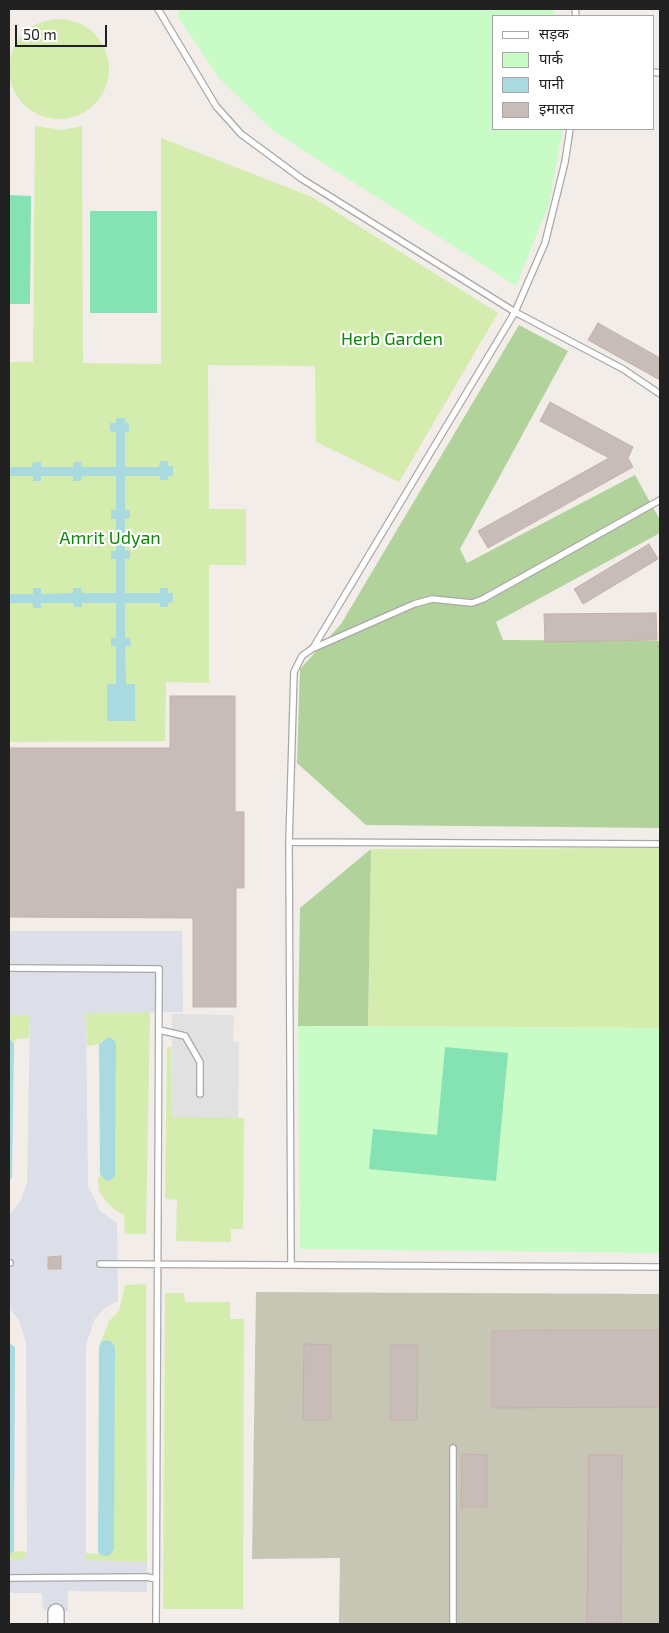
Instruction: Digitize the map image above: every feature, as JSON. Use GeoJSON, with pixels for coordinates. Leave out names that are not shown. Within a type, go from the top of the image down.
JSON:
{"type":"FeatureCollection","features":[{"type":"Feature","properties":{"kind":"lane"},"geometry":{"type":"LineString","coordinates":[[158,9],[216,106],[241,134],[302,179],[515,312],[623,369],[660,394]]}},
{"type":"Feature","properties":{"kind":"lane"},"geometry":{"type":"LineString","coordinates":[[313,648],[515,312],[545,243],[565,162],[570,130]]}},
{"type":"Feature","properties":{"kind":"lane"},"geometry":{"type":"LineString","coordinates":[[290,1265],[289,842],[294,672],[302,656],[313,648],[414,604],[432,599],[472,603],[483,599],[660,500]]}},
{"type":"Feature","properties":{"kind":"lane"},"geometry":{"type":"LineString","coordinates":[[289,842],[660,844]]}},
{"type":"Feature","properties":{"kind":"lane"},"geometry":{"type":"LineString","coordinates":[[9,968],[159,969],[156,1624]]}},
{"type":"Feature","properties":{"kind":"lane"},"geometry":{"type":"LineString","coordinates":[[159,1030],[185,1036],[200,1062],[200,1094]]}},
{"type":"Feature","properties":{"kind":"lane"},"geometry":{"type":"LineString","coordinates":[[100,1264],[660,1268]]}},
{"type":"Feature","properties":{"kind":"lane"},"geometry":{"type":"LineString","coordinates":[[452,1624],[453,1448]]}},
{"type":"Feature","properties":{"kind":"lane"},"geometry":{"type":"LineString","coordinates":[[9,1578],[147,1577],[156,1579]]}},
{"type":"Feature","properties":{"kind":"shaded area"},"geometry":{"type":"Polygon","coordinates":[[[9,931],[182,931],[183,1012],[86,1013],[88,1186],[100,1211],[117,1223],[118,1301],[106,1307],[94,1320],[86,1345],[86,1560],[147,1562],[147,1592],[68,1591],[68,1611],[56,1612],[43,1609],[42,1593],[9,1593],[9,1559],[23,1559],[27,1551],[26,1342],[19,1320],[9,1308],[9,1215],[20,1202],[27,1184],[30,1015],[9,1015],[9,931]]]}},
{"type":"Feature","properties":{"kind":"shaded area"},"geometry":{"type":"Polygon","coordinates":[[[172,1014],[234,1015],[233,1041],[239,1042],[238,1118],[171,1117],[172,1014]]]}},
{"type":"Feature","properties":{"kind":"shaded area"},"geometry":{"type":"Polygon","coordinates":[[[256,1292],[660,1294],[660,1624],[339,1624],[340,1558],[252,1559],[256,1292]]]}},
{"type":"Feature","properties":{"kind":"green space"},"geometry":{"type":"Polygon","coordinates":[[[179,9],[553,9],[555,15],[492,15],[492,130],[563,130],[549,204],[516,286],[273,131],[219,78],[178,17],[179,9]]]}},
{"type":"Feature","properties":{"kind":"green space"},"geometry":{"type":"Polygon","coordinates":[[[59,19],[78,23],[94,34],[105,50],[109,69],[105,88],[94,104],[78,115],[59,119],[40,115],[24,104],[13,88],[9,69],[13,50],[24,34],[40,23],[59,19]]]}},
{"type":"Feature","properties":{"kind":"green space"},"geometry":{"type":"Polygon","coordinates":[[[35,126],[62,130],[82,126],[83,363],[161,364],[161,138],[312,197],[498,313],[399,482],[316,442],[315,366],[208,365],[209,509],[246,509],[246,565],[209,565],[209,683],[166,682],[165,741],[9,742],[9,362],[33,362],[35,126]]]}},
{"type":"Feature","properties":{"kind":"green space"},"geometry":{"type":"Polygon","coordinates":[[[9,195],[31,196],[30,304],[9,304],[9,195]]]}},
{"type":"Feature","properties":{"kind":"green space"},"geometry":{"type":"Polygon","coordinates":[[[90,211],[157,211],[157,313],[90,313],[90,211]]]}},
{"type":"Feature","properties":{"kind":"green space"},"geometry":{"type":"Polygon","coordinates":[[[519,325],[568,351],[460,549],[467,563],[635,475],[660,520],[660,533],[496,622],[503,640],[660,641],[660,828],[366,825],[297,763],[300,669],[341,624],[519,325]]]}},
{"type":"Feature","properties":{"kind":"green space"},"geometry":{"type":"Polygon","coordinates":[[[660,848],[660,1028],[368,1026],[371,849],[660,848]]]}},
{"type":"Feature","properties":{"kind":"green space"},"geometry":{"type":"Polygon","coordinates":[[[371,849],[368,1026],[298,1026],[300,908],[371,849]]]}},
{"type":"Feature","properties":{"kind":"green space"},"geometry":{"type":"Polygon","coordinates":[[[150,1012],[146,1234],[125,1234],[124,1215],[116,1211],[99,1191],[98,1180],[100,1174],[102,1178],[103,1040],[99,1044],[87,1046],[86,1013],[150,1012]]]}},
{"type":"Feature","properties":{"kind":"green space"},"geometry":{"type":"Polygon","coordinates":[[[30,1014],[29,1038],[15,1039],[14,1045],[9,1040],[9,1015],[30,1014]]]}},
{"type":"Feature","properties":{"kind":"green space"},"geometry":{"type":"Polygon","coordinates":[[[298,1026],[660,1028],[660,1253],[300,1249],[298,1026]]]}},
{"type":"Feature","properties":{"kind":"green space"},"geometry":{"type":"Polygon","coordinates":[[[167,1047],[171,1047],[171,1117],[244,1118],[243,1229],[231,1229],[231,1242],[176,1241],[177,1200],[165,1199],[167,1047]]]}},
{"type":"Feature","properties":{"kind":"green space"},"geometry":{"type":"Polygon","coordinates":[[[445,1047],[508,1053],[496,1181],[369,1169],[373,1129],[437,1135],[445,1047]]]}},
{"type":"Feature","properties":{"kind":"green space"},"geometry":{"type":"Polygon","coordinates":[[[146,1284],[147,1562],[86,1561],[86,1553],[104,1556],[112,1342],[107,1340],[101,1342],[109,1321],[119,1311],[125,1285],[146,1284]]]}},
{"type":"Feature","properties":{"kind":"green space"},"geometry":{"type":"Polygon","coordinates":[[[165,1293],[184,1293],[185,1302],[230,1302],[230,1319],[244,1319],[243,1609],[163,1609],[165,1293]]]}},
{"type":"Feature","properties":{"kind":"green space"},"geometry":{"type":"Polygon","coordinates":[[[14,1551],[27,1552],[23,1559],[9,1559],[9,1555],[14,1551]]]}},
{"type":"Feature","properties":{"kind":"water"},"geometry":{"type":"Polygon","coordinates":[[[116,418],[125,418],[125,423],[129,423],[129,431],[125,432],[125,467],[159,467],[160,461],[168,461],[168,466],[173,466],[173,476],[168,476],[168,480],[160,480],[160,476],[125,476],[125,510],[130,510],[130,518],[125,519],[125,550],[130,551],[130,559],[125,559],[125,593],[160,593],[160,588],[168,588],[168,593],[173,593],[173,602],[168,603],[168,607],[160,607],[160,603],[125,603],[125,638],[130,638],[131,646],[125,646],[126,684],[135,684],[135,721],[107,721],[107,684],[116,684],[116,646],[111,646],[111,638],[116,638],[116,603],[82,603],[82,607],[74,607],[73,603],[41,603],[41,608],[33,608],[33,603],[9,603],[9,594],[33,594],[33,588],[41,588],[41,594],[73,593],[73,588],[81,588],[82,593],[116,593],[116,559],[111,559],[111,551],[116,551],[116,519],[111,519],[111,510],[116,510],[116,476],[82,476],[81,481],[73,481],[73,476],[41,476],[41,481],[33,481],[33,476],[9,476],[9,467],[32,467],[33,462],[41,462],[41,467],[73,467],[73,462],[81,462],[82,467],[116,467],[116,432],[110,431],[110,423],[116,423],[116,418]]]}},
{"type":"Feature","properties":{"kind":"water"},"geometry":{"type":"Polygon","coordinates":[[[109,1037],[116,1044],[115,1176],[111,1180],[106,1181],[100,1174],[99,1044],[109,1037]]]}},
{"type":"Feature","properties":{"kind":"water"},"geometry":{"type":"Polygon","coordinates":[[[9,1040],[14,1045],[12,1178],[9,1181],[9,1040]]]}},
{"type":"Feature","properties":{"kind":"water"},"geometry":{"type":"Polygon","coordinates":[[[107,1340],[112,1342],[115,1347],[114,1549],[110,1555],[104,1556],[99,1554],[98,1549],[99,1347],[101,1342],[107,1340]]]}},
{"type":"Feature","properties":{"kind":"water"},"geometry":{"type":"Polygon","coordinates":[[[9,1343],[15,1347],[14,1551],[9,1555],[9,1343]]]}},
{"type":"Feature","properties":{"kind":"building"},"geometry":{"type":"Polygon","coordinates":[[[598,323],[660,358],[660,380],[588,340],[598,323]]]}},
{"type":"Feature","properties":{"kind":"building"},"geometry":{"type":"Polygon","coordinates":[[[550,402],[633,447],[628,458],[633,467],[488,548],[478,531],[609,458],[540,421],[550,402]]]}},
{"type":"Feature","properties":{"kind":"building"},"geometry":{"type":"Polygon","coordinates":[[[649,544],[658,559],[583,604],[574,589],[649,544]]]}},
{"type":"Feature","properties":{"kind":"building"},"geometry":{"type":"Polygon","coordinates":[[[656,613],[657,640],[545,642],[544,614],[656,613]]]}},
{"type":"Feature","properties":{"kind":"building"},"geometry":{"type":"Polygon","coordinates":[[[170,696],[235,696],[235,812],[244,812],[244,888],[236,888],[236,1007],[193,1007],[193,918],[9,917],[9,748],[170,748],[170,696]]]}},
{"type":"Feature","properties":{"kind":"building"},"geometry":{"type":"Polygon","coordinates":[[[61,1256],[61,1269],[48,1269],[48,1257],[61,1256]]]}},
{"type":"Feature","properties":{"kind":"building"},"geometry":{"type":"Polygon","coordinates":[[[660,1330],[660,1407],[492,1408],[492,1331],[660,1330]]]}},
{"type":"Feature","properties":{"kind":"building"},"geometry":{"type":"Polygon","coordinates":[[[304,1344],[331,1345],[331,1420],[303,1420],[304,1344]]]}},
{"type":"Feature","properties":{"kind":"building"},"geometry":{"type":"Polygon","coordinates":[[[390,1345],[418,1345],[417,1420],[390,1420],[390,1345]]]}},
{"type":"Feature","properties":{"kind":"building"},"geometry":{"type":"Polygon","coordinates":[[[462,1454],[487,1455],[487,1507],[461,1507],[462,1454]]]}},
{"type":"Feature","properties":{"kind":"building"},"geometry":{"type":"Polygon","coordinates":[[[589,1455],[622,1455],[621,1624],[587,1624],[589,1455]]]}},
{"type":"Feature","properties":{"kind":"park label","name":"Herb Garden"},"geometry":{"type":"Point","coordinates":[392,339]}},
{"type":"Feature","properties":{"kind":"park label","name":"Amrit Udyan"},"geometry":{"type":"Point","coordinates":[110,538]}}]}
